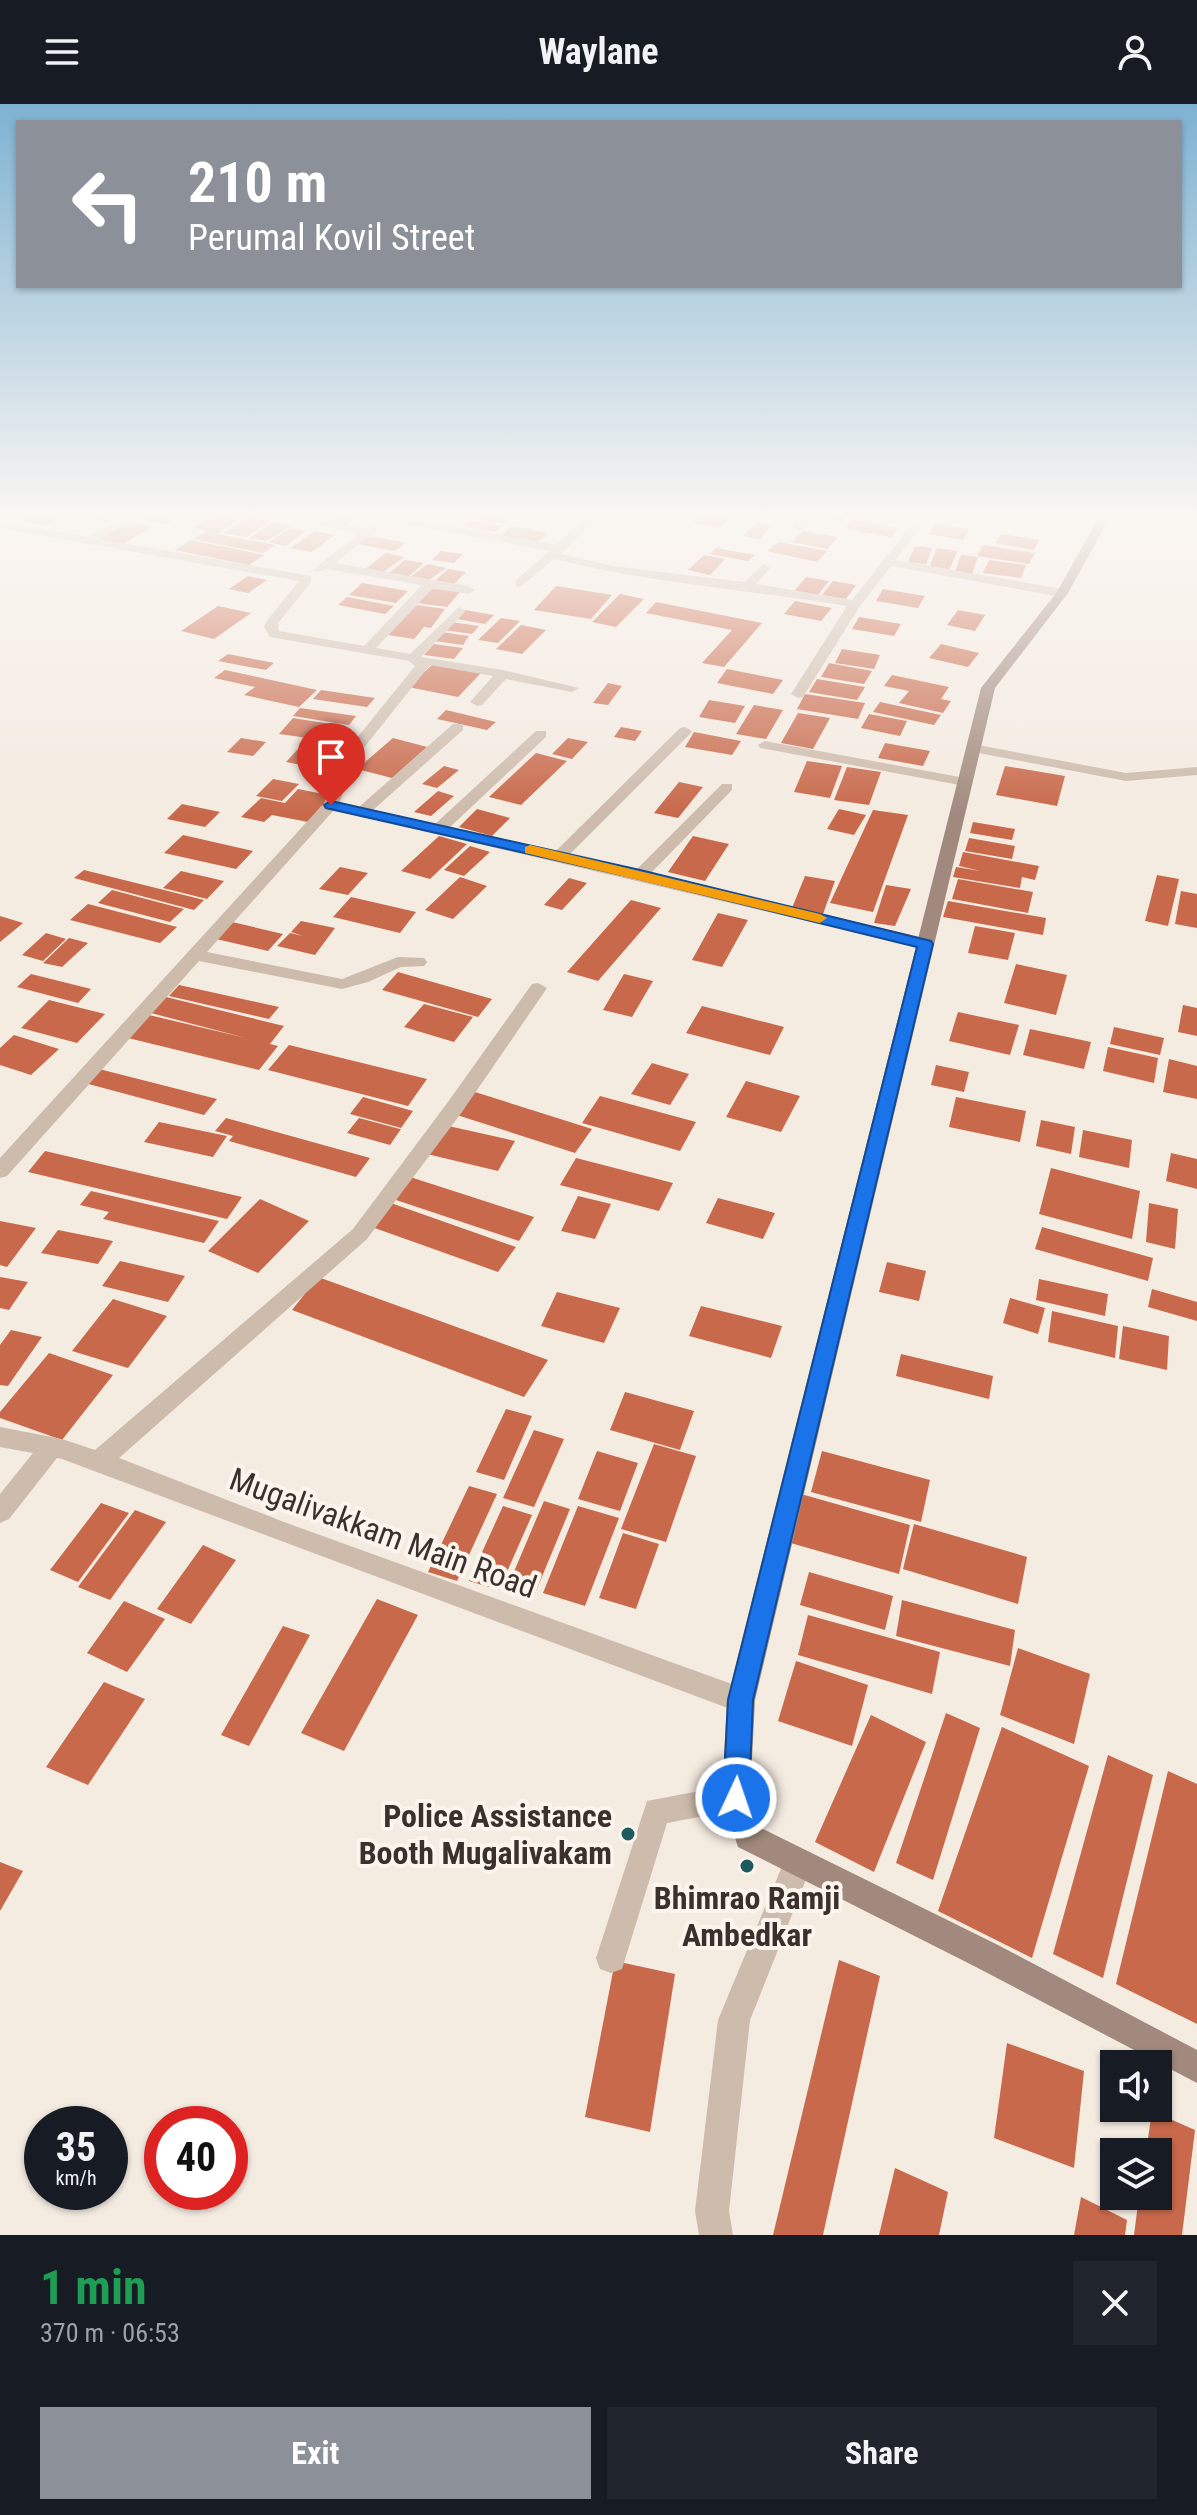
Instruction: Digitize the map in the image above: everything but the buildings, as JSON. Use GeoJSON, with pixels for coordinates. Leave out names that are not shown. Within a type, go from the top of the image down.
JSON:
{"type":"FeatureCollection","features":[{"type":"Feature","properties":{"kind":"street"},"geometry":{"type":"LineString","coordinates":[[278,614],[272,622],[271,631],[284,637],[436,661],[572,688]]}},
{"type":"Feature","properties":{"kind":"street"},"geometry":{"type":"LineString","coordinates":[[366,651],[401,614]]}},
{"type":"Feature","properties":{"kind":"street"},"geometry":{"type":"LineString","coordinates":[[416,660],[456,614]]}},
{"type":"Feature","properties":{"kind":"street"},"geometry":{"type":"LineString","coordinates":[[798,694],[848,614]]}},
{"type":"Feature","properties":{"kind":"street"},"geometry":{"type":"LineString","coordinates":[[1045,614],[988,688],[741,1700],[736,1798],[748,1837],[985,1955],[1197,2067]]}},
{"type":"Feature","properties":{"kind":"street"},"geometry":{"type":"LineString","coordinates":[[0,1171],[331,805],[337,795],[339,774],[347,759],[422,669],[416,660]]}},
{"type":"Feature","properties":{"kind":"street"},"geometry":{"type":"LineString","coordinates":[[477,702],[503,674]]}},
{"type":"Feature","properties":{"kind":"street"},"geometry":{"type":"LineString","coordinates":[[362,812],[458,727]]}},
{"type":"Feature","properties":{"kind":"street"},"geometry":{"type":"LineString","coordinates":[[560,856],[685,731]]}},
{"type":"Feature","properties":{"kind":"street"},"geometry":{"type":"LineString","coordinates":[[439,829],[541,734]]}},
{"type":"Feature","properties":{"kind":"street"},"geometry":{"type":"LineString","coordinates":[[765,745],[965,782]]}},
{"type":"Feature","properties":{"kind":"street"},"geometry":{"type":"LineString","coordinates":[[973,748],[1126,777],[1197,771]]}},
{"type":"Feature","properties":{"kind":"street"},"geometry":{"type":"LineString","coordinates":[[640,875],[727,787]]}},
{"type":"Feature","properties":{"kind":"street"},"geometry":{"type":"LineString","coordinates":[[331,805],[560,856],[926,944]]}},
{"type":"Feature","properties":{"kind":"street"},"geometry":{"type":"LineString","coordinates":[[195,955],[342,984],[364,979],[398,961],[418,962]]}},
{"type":"Feature","properties":{"kind":"street"},"geometry":{"type":"LineString","coordinates":[[99,1461],[360,1234],[538,988]]}},
{"type":"Feature","properties":{"kind":"street","name":"Mugalivakkam Main Road"},"geometry":{"type":"LineString","coordinates":[[0,1437],[52,1447],[99,1461],[289,1536],[741,1700]]}},
{"type":"Feature","properties":{"kind":"street"},"geometry":{"type":"LineString","coordinates":[[0,1512],[52,1447]]}},
{"type":"Feature","properties":{"kind":"street"},"geometry":{"type":"LineString","coordinates":[[611,1958],[657,1811],[736,1798]]}},
{"type":"Feature","properties":{"kind":"street"},"geometry":{"type":"LineString","coordinates":[[716,2235],[712,2211],[734,2020],[798,1862]]}},
{"type":"Feature","properties":{"kind":"slow traffic"},"geometry":{"type":"LineString","coordinates":[[530,850],[820,918]]}},
{"type":"Feature","properties":{"kind":"place","name":"Police Assistance Booth Mugalivakam"},"geometry":{"type":"Point","coordinates":[628,1834]}},
{"type":"Feature","properties":{"kind":"place","name":"Bhimrao Ramji Ambedkar"},"geometry":{"type":"Point","coordinates":[747,1866]}},
{"type":"Feature","properties":{"kind":"route"},"geometry":{"type":"LineString","coordinates":[[331,805],[926,944],[741,1700],[736,1798]]}}]}
